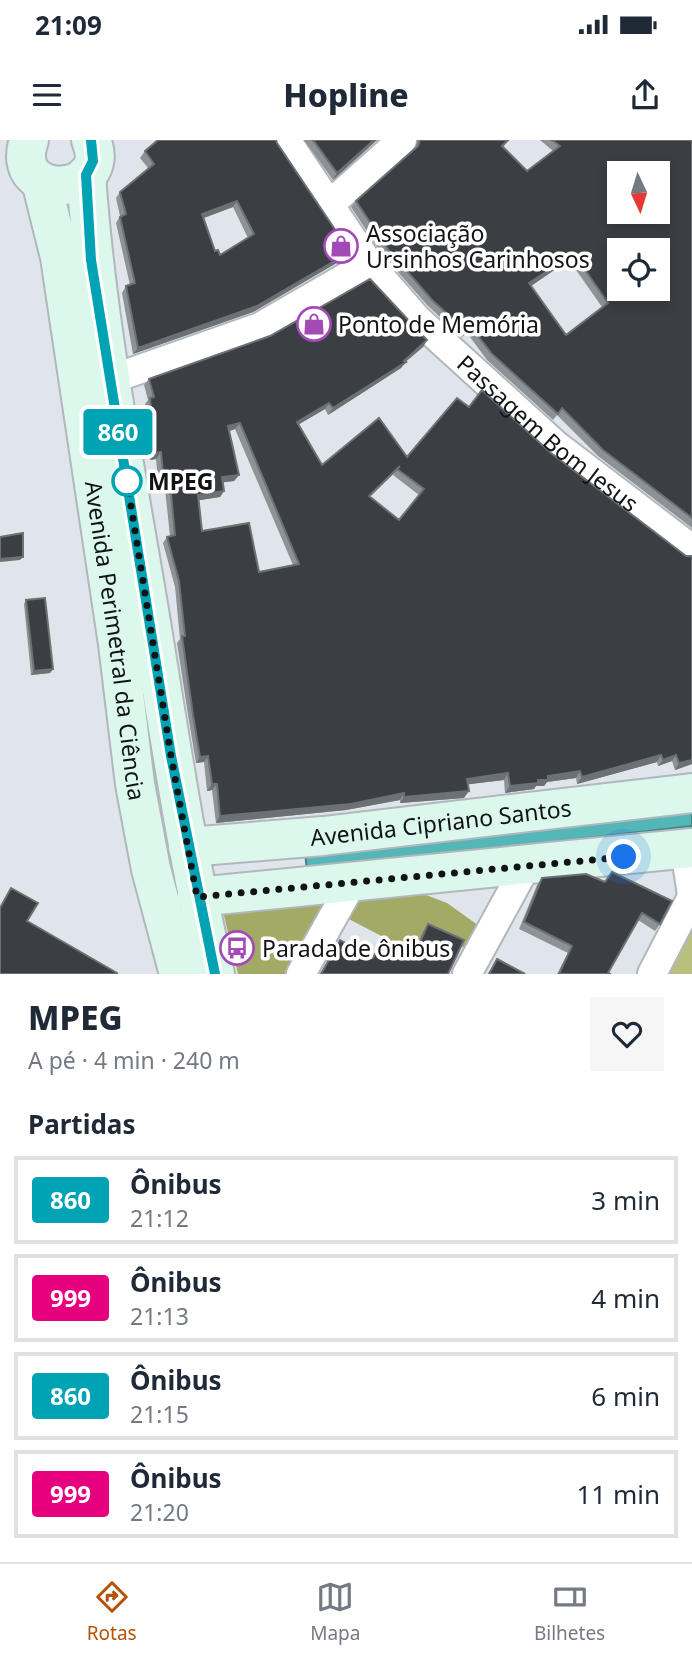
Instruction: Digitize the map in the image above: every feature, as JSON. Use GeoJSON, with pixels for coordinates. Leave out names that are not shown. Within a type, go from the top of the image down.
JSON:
{"type":"FeatureCollection","features":[{"type":"Feature","properties":{"kind":"main road","name":"Avenida Perimetral da Ciência"},"geometry":{"type":"LineString","coordinates":[[29,140],[27,162],[41,181],[60,257],[118,644],[135,784],[150,869],[179,974]]}},
{"type":"Feature","properties":{"kind":"main road"},"geometry":{"type":"LineString","coordinates":[[41,181],[65,186],[89,161],[118,140]]}},
{"type":"Feature","properties":{"kind":"main road","name":"Avenida Perimetral da Ciência"},"geometry":{"type":"LineString","coordinates":[[89,161],[91,260],[109,380],[188,847],[215,974]]}},
{"type":"Feature","properties":{"kind":"main road","name":"Avenida Cipriano Santos"},"geometry":{"type":"LineString","coordinates":[[188,847],[323,836],[692,793]]}},
{"type":"Feature","properties":{"kind":"main road","name":"Avenida Cipriano Santos"},"geometry":{"type":"LineString","coordinates":[[197,897],[688,849]]}},
{"type":"Feature","properties":{"kind":"street","name":"Passagem Bom Jesus"},"geometry":{"type":"LineString","coordinates":[[286,140],[369,264],[416,318],[557,446],[692,549]]}},
{"type":"Feature","properties":{"kind":"street"},"geometry":{"type":"LineString","coordinates":[[328,205],[402,140]]}},
{"type":"Feature","properties":{"kind":"street"},"geometry":{"type":"LineString","coordinates":[[109,380],[260,327],[369,264]]}},
{"type":"Feature","properties":{"kind":"street"},"geometry":{"type":"LineString","coordinates":[[652,974],[692,896],[688,849]]}},
{"type":"Feature","properties":{"kind":"street"},"geometry":{"type":"LineString","coordinates":[[467,974],[526,866]]}},
{"type":"Feature","properties":{"kind":"street"},"geometry":{"type":"LineString","coordinates":[[301,974],[353,881]]}},
{"type":"Feature","properties":{"kind":"green space"},"geometry":{"type":"Polygon","coordinates":[[[433,879],[426,895],[447,903],[482,928],[471,951],[425,929],[414,953],[343,916],[358,884],[433,879]]]}},
{"type":"Feature","properties":{"kind":"green space"},"geometry":{"type":"Polygon","coordinates":[[[220,899],[337,900],[296,974],[238,974],[220,899]]]}},
{"type":"Feature","properties":{"kind":"green space"},"geometry":{"type":"Polygon","coordinates":[[[692,919],[692,974],[658,974],[692,919]]]}},
{"type":"Feature","properties":{"kind":"water"},"geometry":{"type":"Polygon","coordinates":[[[692,803],[692,826],[307,870],[304,845],[692,803]]]}},
{"type":"Feature","properties":{"kind":"building"},"geometry":{"type":"Polygon","coordinates":[[[158,140],[276,140],[350,252],[257,306],[138,348],[126,286],[135,283],[120,217],[126,214],[120,192],[154,164],[145,151],[158,140]],[[237,201],[202,214],[215,251],[218,250],[220,255],[254,234],[237,201]]]}},
{"type":"Feature","properties":{"kind":"building"},"geometry":{"type":"Polygon","coordinates":[[[313,140],[374,140],[337,173],[313,140]]]}},
{"type":"Feature","properties":{"kind":"building"},"geometry":{"type":"Polygon","coordinates":[[[420,140],[508,140],[502,146],[527,171],[560,146],[552,140],[692,140],[692,518],[603,450],[562,408],[558,414],[492,354],[471,327],[466,331],[432,300],[387,248],[356,201],[418,146],[420,140]],[[574,254],[529,283],[566,335],[608,303],[574,254]]]}},
{"type":"Feature","properties":{"kind":"building"},"geometry":{"type":"Polygon","coordinates":[[[370,279],[427,340],[404,361],[406,362],[333,408],[329,403],[297,422],[322,465],[379,418],[407,457],[457,398],[469,407],[482,390],[551,453],[686,556],[692,556],[692,760],[679,763],[676,755],[663,760],[661,755],[582,777],[580,771],[548,776],[548,780],[538,780],[538,783],[510,786],[508,773],[467,779],[469,791],[404,797],[404,793],[351,804],[220,816],[217,784],[212,784],[208,756],[200,757],[193,715],[182,636],[185,636],[179,581],[167,537],[175,535],[170,483],[164,484],[161,452],[155,453],[150,398],[154,397],[149,379],[270,336],[370,279]],[[240,423],[228,426],[239,475],[222,477],[224,491],[198,495],[202,531],[249,523],[259,572],[299,564],[240,423]],[[400,466],[369,496],[399,520],[424,489],[397,469],[400,466]]]}},
{"type":"Feature","properties":{"kind":"building"},"geometry":{"type":"Polygon","coordinates":[[[23,533],[23,557],[0,559],[0,537],[23,533]]]}},
{"type":"Feature","properties":{"kind":"building"},"geometry":{"type":"Polygon","coordinates":[[[45,598],[53,669],[34,671],[26,600],[45,598]]]}},
{"type":"Feature","properties":{"kind":"building"},"geometry":{"type":"Polygon","coordinates":[[[612,872],[672,901],[660,924],[642,913],[608,973],[611,974],[559,974],[572,946],[524,922],[542,878],[586,874],[605,882],[612,872]]]}},
{"type":"Feature","properties":{"kind":"building"},"geometry":{"type":"Polygon","coordinates":[[[11,888],[38,903],[27,921],[117,974],[0,974],[0,908],[11,888]]]}},
{"type":"Feature","properties":{"kind":"building"},"geometry":{"type":"Polygon","coordinates":[[[428,924],[464,940],[448,974],[321,974],[340,940],[373,958],[381,943],[413,958],[428,924]]]}},
{"type":"Feature","properties":{"kind":"building"},"geometry":{"type":"Polygon","coordinates":[[[497,959],[525,974],[489,974],[497,959]]]}},
{"type":"Feature","properties":{"kind":"bus line","name":"860"},"geometry":{"type":"LineString","coordinates":[[91,140],[93,161],[86,175],[91,260],[171,756],[197,897],[215,974]]}},
{"type":"Feature","properties":{"kind":"place","name":"Associação Ursinhos Carinhosos"},"geometry":{"type":"Point","coordinates":[341,246]}},
{"type":"Feature","properties":{"kind":"place","name":"Ponto de Memória"},"geometry":{"type":"Point","coordinates":[314,324]}},
{"type":"Feature","properties":{"kind":"place","name":"MPEG"},"geometry":{"type":"Point","coordinates":[127,481]}},
{"type":"Feature","properties":{"kind":"place","name":"Parada de ônibus"},"geometry":{"type":"Point","coordinates":[237,948]}},
{"type":"Feature","properties":{"kind":"route"},"geometry":{"type":"LineString","coordinates":[[127,481],[171,756],[197,897],[624,857]]}}]}
